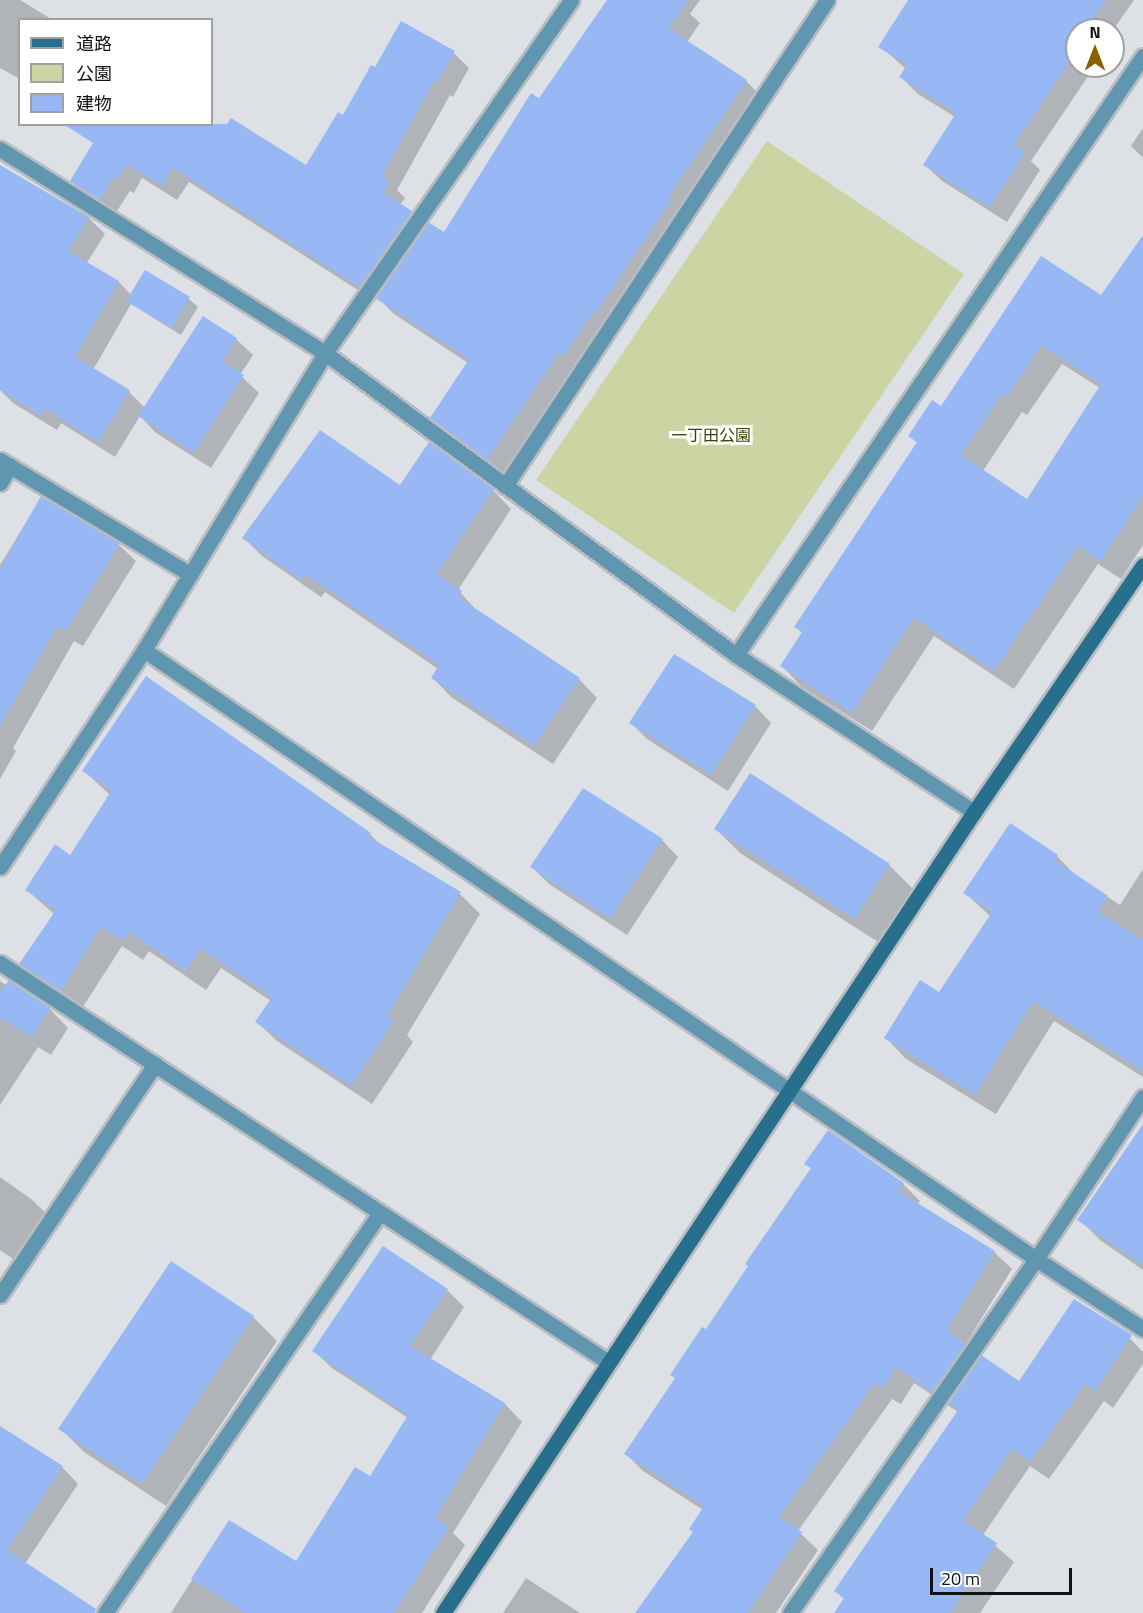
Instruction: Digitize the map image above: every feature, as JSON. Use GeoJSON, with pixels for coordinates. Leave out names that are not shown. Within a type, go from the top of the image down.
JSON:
{"type":"FeatureCollection","features":[{"type":"Feature","properties":{"kind":"street"},"geometry":{"type":"LineString","coordinates":[[0,867],[144,650],[325,352],[571,0]]}},
{"type":"Feature","properties":{"kind":"street"},"geometry":{"type":"LineString","coordinates":[[506,486],[827,0]]}},
{"type":"Feature","properties":{"kind":"street"},"geometry":{"type":"LineString","coordinates":[[736,655],[1143,56]]}},
{"type":"Feature","properties":{"kind":"street"},"geometry":{"type":"LineString","coordinates":[[0,149],[325,352],[736,655],[974,812]]}},
{"type":"Feature","properties":{"kind":"street"},"geometry":{"type":"LineString","coordinates":[[0,483],[5,463],[190,574]]}},
{"type":"Feature","properties":{"kind":"street"},"geometry":{"type":"LineString","coordinates":[[443,1613],[974,812],[1143,565]]}},
{"type":"Feature","properties":{"kind":"street"},"geometry":{"type":"LineString","coordinates":[[144,650],[1036,1259],[1143,1329]]}},
{"type":"Feature","properties":{"kind":"street"},"geometry":{"type":"LineString","coordinates":[[0,963],[608,1362]]}},
{"type":"Feature","properties":{"kind":"street"},"geometry":{"type":"LineString","coordinates":[[0,1295],[154,1064]]}},
{"type":"Feature","properties":{"kind":"street"},"geometry":{"type":"LineString","coordinates":[[790,1613],[1036,1259],[1143,1097]]}},
{"type":"Feature","properties":{"kind":"street"},"geometry":{"type":"LineString","coordinates":[[105,1613],[380,1213]]}},
{"type":"Feature","properties":{"kind":"green space","name":"一丁田公園"},"geometry":{"type":"Polygon","coordinates":[[[767,141],[964,274],[734,613],[536,480],[767,141]]]}},
{"type":"Feature","properties":{"kind":"building"},"geometry":{"type":"Polygon","coordinates":[[[607,0],[688,0],[668,28],[747,80],[669,196],[672,199],[596,312],[594,311],[564,356],[559,353],[487,460],[430,418],[469,359],[375,298],[428,222],[444,232],[531,93],[539,98],[607,0]]]}},
{"type":"Feature","properties":{"kind":"building"},"geometry":{"type":"Polygon","coordinates":[[[908,0],[1106,0],[1093,18],[1065,18],[1065,69],[1014,145],[1025,152],[990,207],[923,165],[956,113],[899,77],[907,65],[878,47],[908,0]]]}},
{"type":"Feature","properties":{"kind":"building"},"geometry":{"type":"Polygon","coordinates":[[[401,21],[455,51],[437,83],[434,81],[382,176],[390,181],[384,193],[412,211],[359,287],[173,168],[162,186],[127,164],[118,179],[114,177],[100,200],[70,181],[93,143],[66,126],[213,126],[213,124],[227,124],[231,118],[306,165],[338,112],[343,115],[371,65],[375,67],[401,21]]]}},
{"type":"Feature","properties":{"kind":"building"},"geometry":{"type":"Polygon","coordinates":[[[0,165],[89,217],[68,251],[119,281],[75,357],[130,390],[98,442],[44,408],[40,415],[0,390],[0,165]]]}},
{"type":"Feature","properties":{"kind":"building"},"geometry":{"type":"Polygon","coordinates":[[[1143,235],[1143,495],[1101,561],[1078,546],[994,671],[914,618],[852,713],[780,666],[802,632],[794,627],[917,442],[908,436],[932,400],[941,406],[1041,256],[1101,295],[1143,235]],[[1041,345],[1007,397],[1002,394],[961,455],[1027,499],[1101,384],[1041,345]]]}},
{"type":"Feature","properties":{"kind":"building"},"geometry":{"type":"Polygon","coordinates":[[[145,270],[190,297],[172,328],[126,301],[145,270]]]}},
{"type":"Feature","properties":{"kind":"building"},"geometry":{"type":"Polygon","coordinates":[[[203,316],[237,338],[222,361],[244,375],[194,453],[138,416],[203,316]]]}},
{"type":"Feature","properties":{"kind":"building"},"geometry":{"type":"Polygon","coordinates":[[[320,430],[400,485],[429,442],[494,489],[437,574],[462,591],[458,597],[580,678],[534,746],[431,678],[439,665],[305,574],[301,580],[242,538],[320,430]]]}},
{"type":"Feature","properties":{"kind":"building"},"geometry":{"type":"Polygon","coordinates":[[[41,496],[120,543],[66,631],[57,626],[0,726],[0,569],[41,496]]]}},
{"type":"Feature","properties":{"kind":"building"},"geometry":{"type":"Polygon","coordinates":[[[674,654],[756,705],[711,775],[629,723],[674,654]]]}},
{"type":"Feature","properties":{"kind":"building"},"geometry":{"type":"Polygon","coordinates":[[[146,676],[371,833],[368,836],[461,892],[387,1016],[394,1021],[351,1086],[255,1022],[272,997],[201,949],[186,971],[129,932],[123,941],[101,927],[61,991],[19,964],[56,910],[25,890],[55,844],[70,855],[112,790],[82,771],[146,676]]]}},
{"type":"Feature","properties":{"kind":"building"},"geometry":{"type":"Polygon","coordinates":[[[750,773],[890,864],[854,919],[714,829],[750,773]]]}},
{"type":"Feature","properties":{"kind":"building"},"geometry":{"type":"Polygon","coordinates":[[[583,788],[663,839],[610,919],[530,867],[583,788]]]}},
{"type":"Feature","properties":{"kind":"building"},"geometry":{"type":"Polygon","coordinates":[[[1010,823],[1058,855],[1054,860],[1108,896],[1098,912],[1143,940],[1143,1071],[1033,1001],[975,1095],[884,1038],[920,980],[939,992],[992,912],[963,893],[1010,823]]]}},
{"type":"Feature","properties":{"kind":"building"},"geometry":{"type":"Polygon","coordinates":[[[9,980],[50,1008],[32,1037],[0,1018],[0,993],[9,980]]]}},
{"type":"Feature","properties":{"kind":"building"},"geometry":{"type":"Polygon","coordinates":[[[1143,1124],[1143,1265],[1077,1220],[1143,1124]]]}},
{"type":"Feature","properties":{"kind":"building"},"geometry":{"type":"Polygon","coordinates":[[[828,1130],[904,1183],[898,1191],[995,1251],[947,1330],[965,1344],[932,1392],[896,1367],[884,1388],[875,1383],[779,1517],[802,1532],[748,1613],[635,1613],[693,1532],[689,1529],[704,1506],[624,1454],[675,1378],[670,1375],[702,1327],[706,1329],[748,1266],[745,1264],[811,1168],[804,1164],[828,1130]]]}},
{"type":"Feature","properties":{"kind":"building"},"geometry":{"type":"Polygon","coordinates":[[[383,1246],[448,1289],[410,1346],[505,1403],[435,1518],[449,1527],[394,1613],[245,1613],[191,1579],[229,1520],[296,1561],[355,1467],[370,1476],[408,1415],[312,1351],[383,1246]]]}},
{"type":"Feature","properties":{"kind":"building"},"geometry":{"type":"Polygon","coordinates":[[[171,1261],[254,1316],[142,1484],[58,1429],[171,1261]]]}},
{"type":"Feature","properties":{"kind":"building"},"geometry":{"type":"Polygon","coordinates":[[[1074,1299],[1132,1335],[1095,1391],[1085,1384],[1030,1462],[1012,1449],[963,1521],[997,1543],[950,1613],[834,1613],[844,1598],[834,1591],[958,1410],[948,1403],[981,1355],[1019,1381],[1074,1299]]]}},
{"type":"Feature","properties":{"kind":"building"},"geometry":{"type":"Polygon","coordinates":[[[0,1426],[63,1466],[7,1550],[96,1609],[95,1613],[0,1613],[0,1426]]]}}]}
